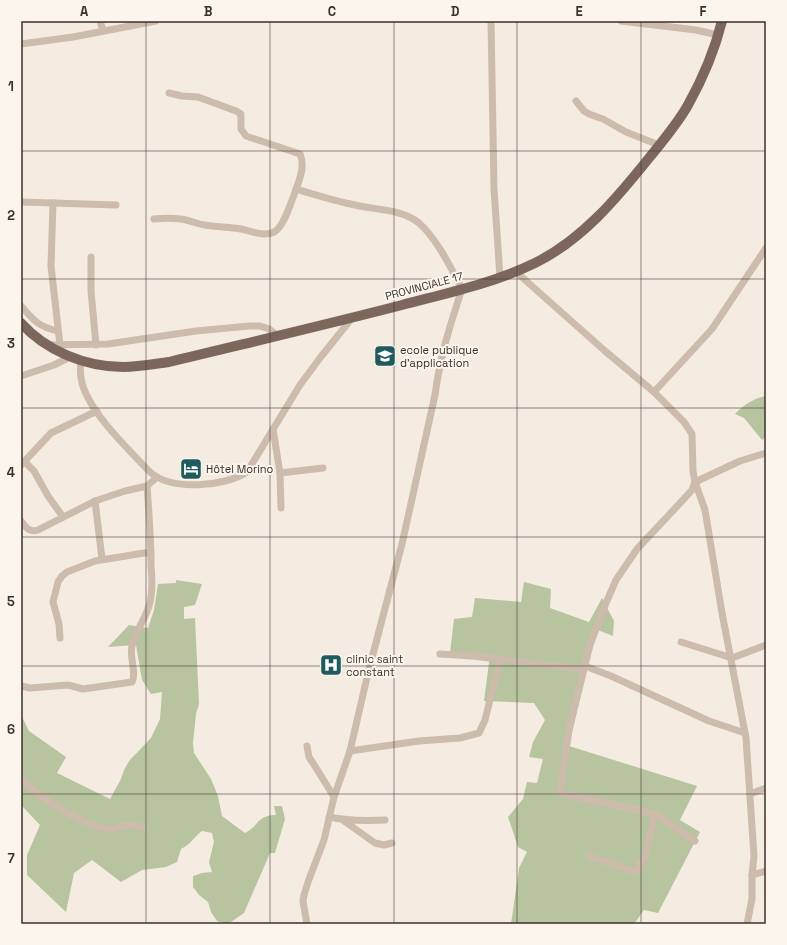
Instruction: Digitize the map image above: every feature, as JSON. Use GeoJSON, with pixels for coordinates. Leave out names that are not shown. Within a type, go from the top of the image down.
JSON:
{"type":"FeatureCollection","features":[{"type":"Feature","properties":{"kind":"main road","name":"PROVINCIALE 17"},"geometry":{"type":"LineString","coordinates":[[21,323],[27,330],[48,345],[81,361],[122,367],[142,366],[169,362],[353,318],[462,289],[500,277],[535,263],[563,247],[582,230],[620,193],[659,145],[688,105],[708,63],[722,21]]}},
{"type":"Feature","properties":{"kind":"street"},"geometry":{"type":"LineString","coordinates":[[100,21],[103,31]]}},
{"type":"Feature","properties":{"kind":"street"},"geometry":{"type":"LineString","coordinates":[[21,44],[156,21]]}},
{"type":"Feature","properties":{"kind":"street"},"geometry":{"type":"LineString","coordinates":[[491,21],[494,189],[500,277]]}},
{"type":"Feature","properties":{"kind":"street"},"geometry":{"type":"LineString","coordinates":[[621,21],[696,30],[718,35]]}},
{"type":"Feature","properties":{"kind":"street"},"geometry":{"type":"LineString","coordinates":[[154,219],[182,219],[202,225],[240,229],[266,234],[275,232],[281,226],[296,189],[303,166],[303,160],[300,154],[246,136],[241,129],[241,114],[236,111],[198,97],[169,93]]}},
{"type":"Feature","properties":{"kind":"street"},"geometry":{"type":"LineString","coordinates":[[576,101],[584,111],[589,114],[603,119],[639,138],[659,145]]}},
{"type":"Feature","properties":{"kind":"street"},"geometry":{"type":"LineString","coordinates":[[296,189],[355,206],[408,216],[429,234],[462,289],[443,350],[438,371],[436,395],[402,544],[368,673],[350,751],[334,797],[324,840],[304,895],[303,901],[307,924]]}},
{"type":"Feature","properties":{"kind":"street"},"geometry":{"type":"LineString","coordinates":[[21,202],[116,205]]}},
{"type":"Feature","properties":{"kind":"street"},"geometry":{"type":"LineString","coordinates":[[53,203],[50,266],[60,345]]}},
{"type":"Feature","properties":{"kind":"street"},"geometry":{"type":"LineString","coordinates":[[654,392],[712,329],[766,248]]}},
{"type":"Feature","properties":{"kind":"street"},"geometry":{"type":"LineString","coordinates":[[90,257],[91,292],[96,344]]}},
{"type":"Feature","properties":{"kind":"street"},"geometry":{"type":"LineString","coordinates":[[515,271],[593,341],[654,392],[684,422],[692,434],[693,471],[695,482],[705,510],[745,733],[754,856],[752,899],[747,924]]}},
{"type":"Feature","properties":{"kind":"street"},"geometry":{"type":"LineString","coordinates":[[21,306],[33,320],[45,328],[58,331]]}},
{"type":"Feature","properties":{"kind":"street"},"geometry":{"type":"LineString","coordinates":[[81,361],[80,372],[82,384],[92,404],[111,431],[156,478],[180,485],[212,484],[240,476],[247,472],[300,385],[353,318]]}},
{"type":"Feature","properties":{"kind":"street"},"geometry":{"type":"LineString","coordinates":[[48,345],[108,344],[196,331],[249,326],[260,326],[269,329],[277,335]]}},
{"type":"Feature","properties":{"kind":"street"},"geometry":{"type":"LineString","coordinates":[[21,376],[54,365],[70,357]]}},
{"type":"Feature","properties":{"kind":"street"},"geometry":{"type":"LineString","coordinates":[[63,517],[48,496],[34,471],[23,464],[51,433],[97,411]]}},
{"type":"Feature","properties":{"kind":"street"},"geometry":{"type":"LineString","coordinates":[[273,429],[280,473],[282,508]]}},
{"type":"Feature","properties":{"kind":"street"},"geometry":{"type":"LineString","coordinates":[[695,841],[655,814],[560,793],[569,730],[590,645],[616,580],[637,549],[692,490],[695,482],[740,461],[766,453]]}},
{"type":"Feature","properties":{"kind":"street"},"geometry":{"type":"LineString","coordinates":[[280,473],[323,468]]}},
{"type":"Feature","properties":{"kind":"street"},"geometry":{"type":"LineString","coordinates":[[21,521],[29,531],[34,532],[95,500],[147,486],[156,478]]}},
{"type":"Feature","properties":{"kind":"street"},"geometry":{"type":"LineString","coordinates":[[21,686],[30,688],[68,685],[83,689],[132,682],[134,676],[131,648],[140,624],[147,612],[152,588],[150,521],[147,486]]}},
{"type":"Feature","properties":{"kind":"street"},"geometry":{"type":"LineString","coordinates":[[95,500],[102,559]]}},
{"type":"Feature","properties":{"kind":"street"},"geometry":{"type":"LineString","coordinates":[[60,638],[59,624],[53,602],[58,582],[67,572],[102,559],[151,553]]}},
{"type":"Feature","properties":{"kind":"street"},"geometry":{"type":"LineString","coordinates":[[681,642],[732,658],[766,645]]}},
{"type":"Feature","properties":{"kind":"street"},"geometry":{"type":"LineString","coordinates":[[440,654],[500,659],[573,668],[585,666],[611,676],[709,721],[745,733]]}},
{"type":"Feature","properties":{"kind":"street"},"geometry":{"type":"LineString","coordinates":[[350,751],[419,741],[460,738],[479,732],[485,720],[500,659]]}},
{"type":"Feature","properties":{"kind":"street"},"geometry":{"type":"LineString","coordinates":[[307,746],[312,763],[334,797]]}},
{"type":"Feature","properties":{"kind":"street"},"geometry":{"type":"LineString","coordinates":[[21,779],[48,800],[90,824],[113,830],[128,824],[142,827]]}},
{"type":"Feature","properties":{"kind":"street"},"geometry":{"type":"LineString","coordinates":[[750,794],[766,788]]}},
{"type":"Feature","properties":{"kind":"street"},"geometry":{"type":"LineString","coordinates":[[589,856],[635,872],[645,856],[655,814]]}},
{"type":"Feature","properties":{"kind":"street"},"geometry":{"type":"LineString","coordinates":[[329,817],[344,820],[385,820]]}},
{"type":"Feature","properties":{"kind":"street"},"geometry":{"type":"LineString","coordinates":[[344,820],[375,843],[384,845],[392,843]]}},
{"type":"Feature","properties":{"kind":"street"},"geometry":{"type":"LineString","coordinates":[[752,875],[766,871]]}},
{"type":"Feature","properties":{"kind":"green space"},"geometry":{"type":"Polygon","coordinates":[[[766,396],[766,437],[762,440],[744,418],[735,414],[749,402],[766,396]]]}},
{"type":"Feature","properties":{"kind":"green space"},"geometry":{"type":"Polygon","coordinates":[[[176,580],[202,584],[195,605],[184,607],[184,619],[195,618],[199,704],[196,714],[193,743],[194,753],[211,779],[218,796],[222,816],[245,833],[265,817],[276,815],[274,806],[282,806],[285,819],[275,853],[270,853],[244,913],[228,924],[217,921],[211,912],[208,902],[199,895],[193,887],[193,876],[212,872],[209,862],[214,842],[212,833],[202,831],[181,849],[177,862],[166,867],[142,870],[121,882],[92,860],[74,873],[66,912],[27,875],[27,855],[40,825],[23,807],[21,807],[21,715],[29,731],[66,757],[57,773],[110,799],[129,761],[151,738],[160,719],[162,692],[151,694],[142,680],[136,645],[108,647],[129,625],[148,628],[154,610],[158,584],[176,583],[176,580]]]}},
{"type":"Feature","properties":{"kind":"green space"},"geometry":{"type":"Polygon","coordinates":[[[524,582],[551,589],[550,608],[589,622],[602,598],[614,621],[613,636],[595,629],[569,746],[697,786],[680,820],[700,832],[658,913],[644,910],[634,924],[511,924],[519,868],[527,852],[518,847],[508,817],[523,799],[527,782],[537,783],[543,759],[529,757],[533,742],[545,720],[534,703],[484,701],[490,655],[450,653],[454,619],[472,617],[475,598],[521,602],[524,582]]]}},
{"type":"Feature","properties":{"kind":"place","name":"ecole publique d'application"},"geometry":{"type":"Point","coordinates":[385,356]}},
{"type":"Feature","properties":{"kind":"place","name":"Hôtel Morino"},"geometry":{"type":"Point","coordinates":[191,469]}},
{"type":"Feature","properties":{"kind":"place","name":"clinic saint constant"},"geometry":{"type":"Point","coordinates":[331,665]}}]}
